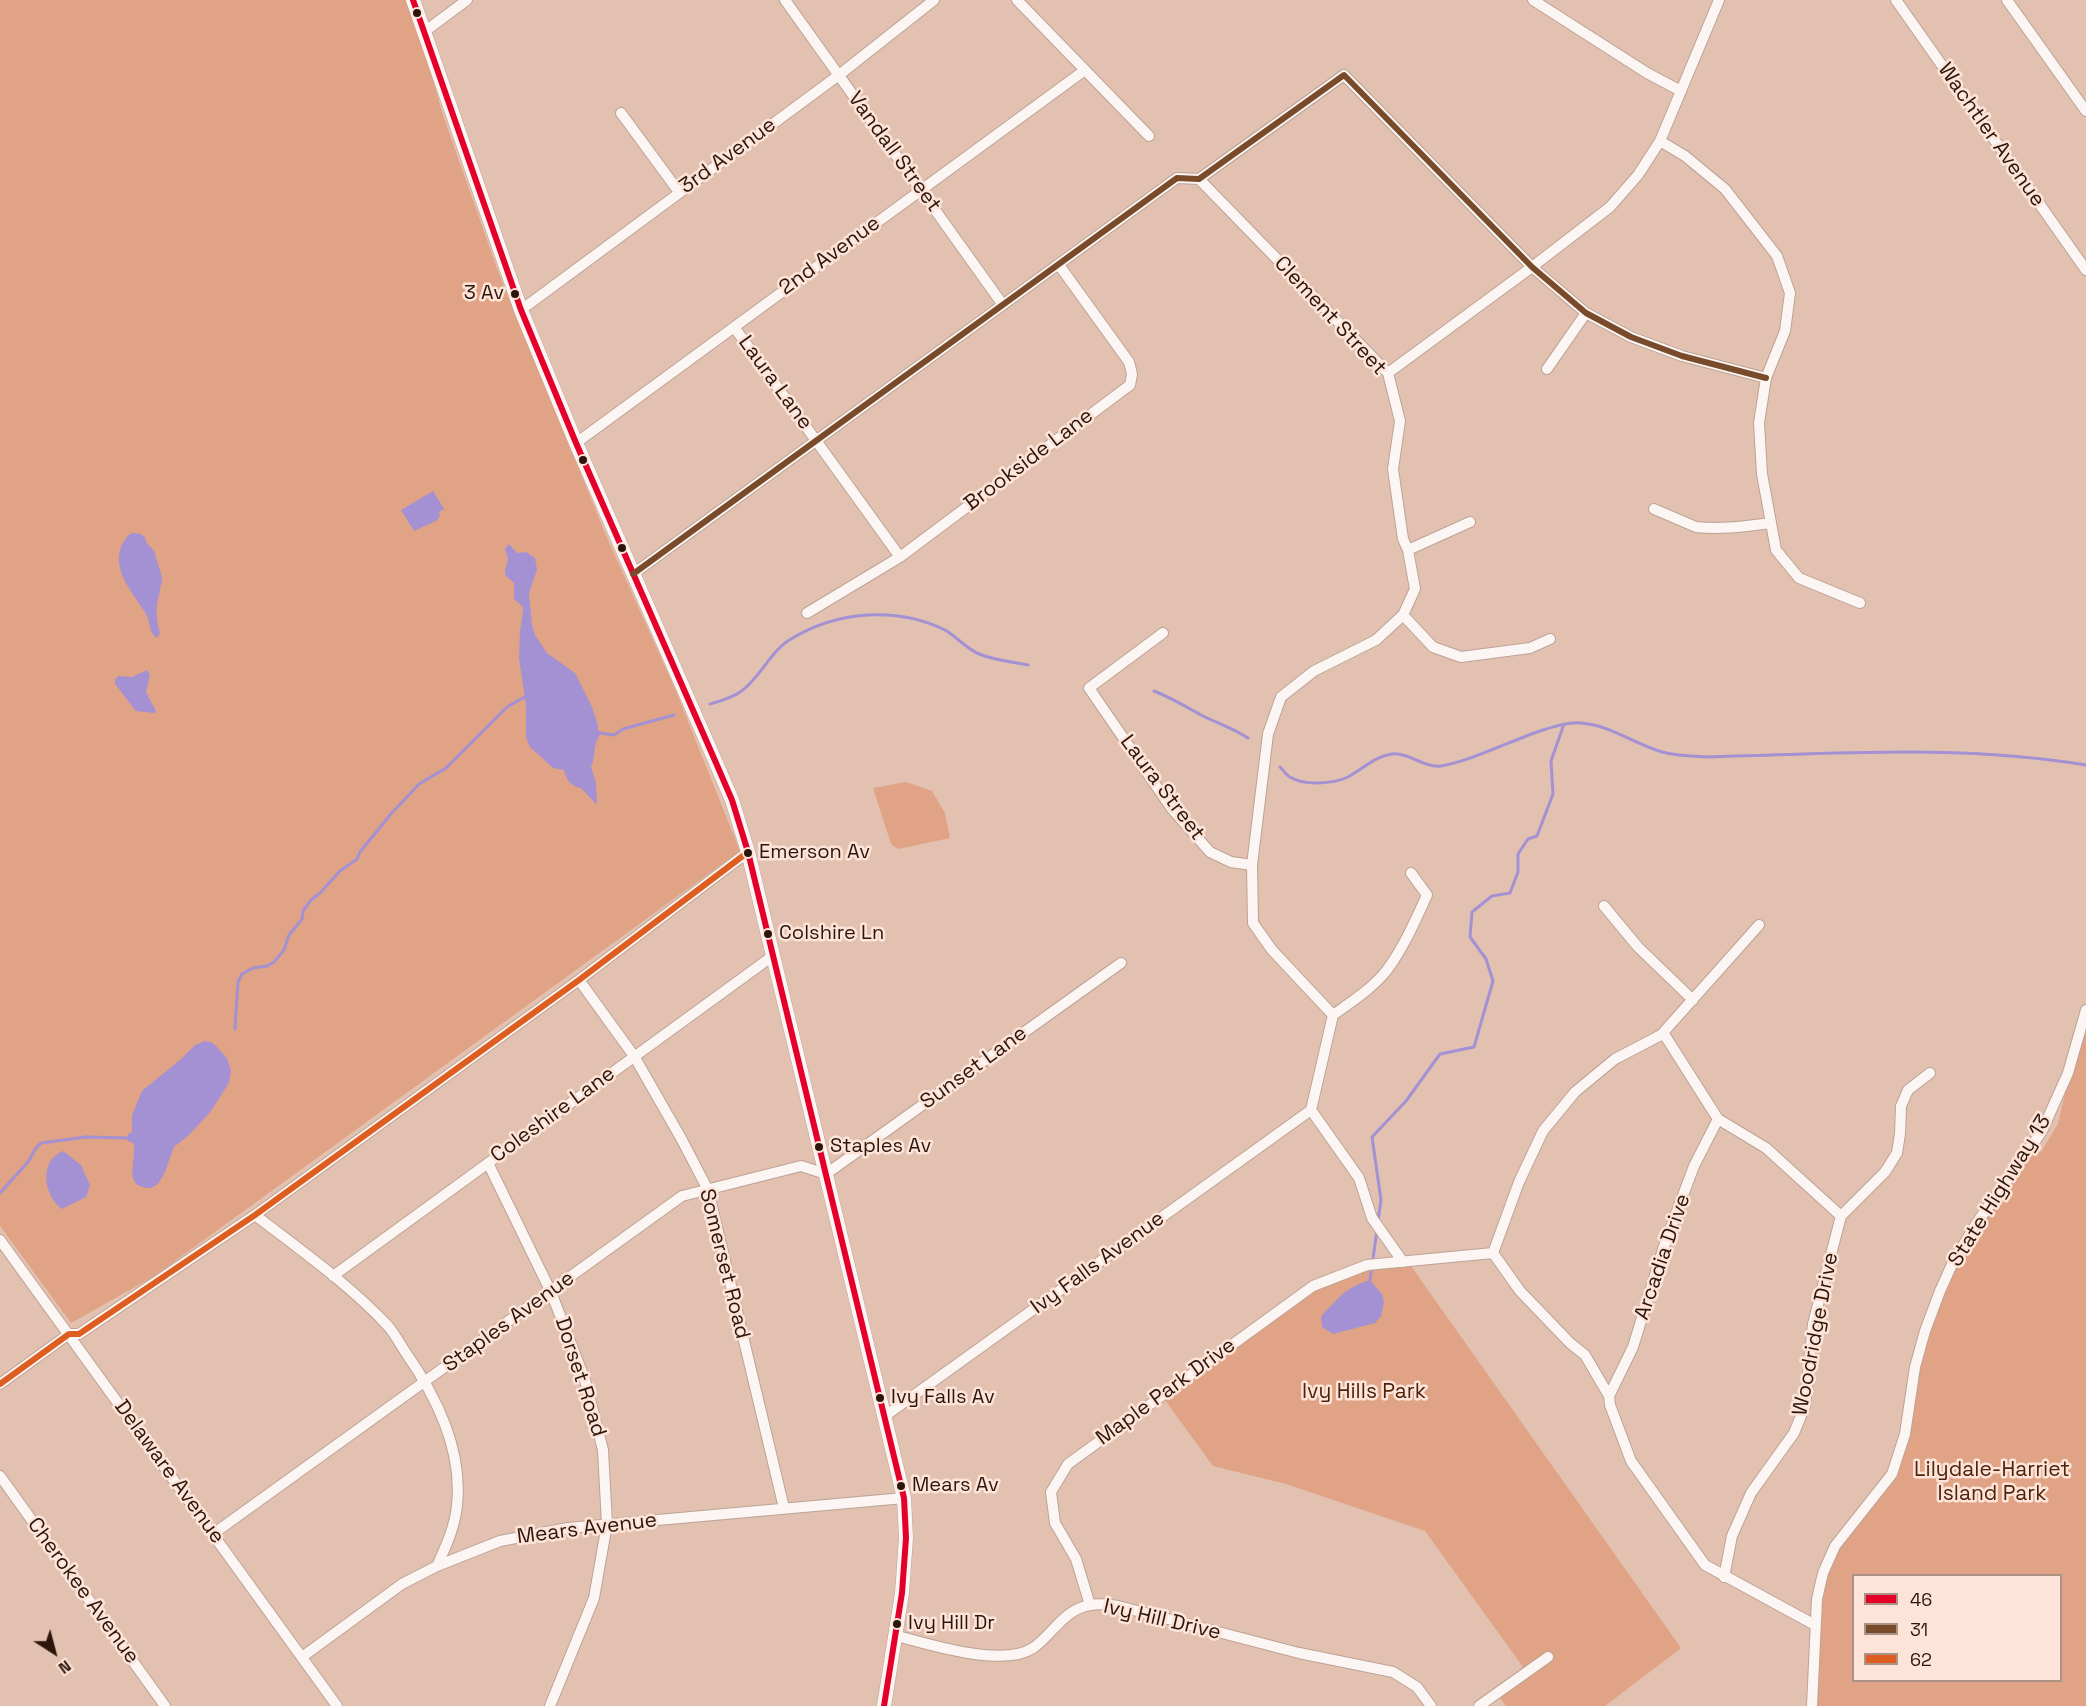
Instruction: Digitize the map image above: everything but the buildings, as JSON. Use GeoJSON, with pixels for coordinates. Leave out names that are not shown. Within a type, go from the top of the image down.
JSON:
{"type":"FeatureCollection","features":[{"type":"Feature","properties":{"kind":"main road"},"geometry":{"type":"LineString","coordinates":[[414,0],[521,310],[576,443],[724,782],[748,852],[904,1498],[905,1549],[902,1593],[884,1706]]}},
{"type":"Feature","properties":{"kind":"street"},"geometry":{"type":"LineString","coordinates":[[424,32],[467,0]]}},
{"type":"Feature","properties":{"kind":"street","name":"Vandall Street"},"geometry":{"type":"LineString","coordinates":[[785,0],[1003,305]]}},
{"type":"Feature","properties":{"kind":"street","name":"3rd Avenue"},"geometry":{"type":"LineString","coordinates":[[521,310],[839,75],[934,0]]}},
{"type":"Feature","properties":{"kind":"street"},"geometry":{"type":"LineString","coordinates":[[1017,0],[1149,136]]}},
{"type":"Feature","properties":{"kind":"street"},"geometry":{"type":"LineString","coordinates":[[1533,0],[1647,74],[1682,91]]}},
{"type":"Feature","properties":{"kind":"street"},"geometry":{"type":"LineString","coordinates":[[1388,373],[1610,207],[1638,175],[1660,141],[1719,0]]}},
{"type":"Feature","properties":{"kind":"street","name":"Wachtler Avenue"},"geometry":{"type":"LineString","coordinates":[[1896,0],[2086,270]]}},
{"type":"Feature","properties":{"kind":"street"},"geometry":{"type":"LineString","coordinates":[[2007,0],[2086,111]]}},
{"type":"Feature","properties":{"kind":"street","name":"2nd Avenue"},"geometry":{"type":"LineString","coordinates":[[576,443],[1085,70]]}},
{"type":"Feature","properties":{"kind":"street"},"geometry":{"type":"LineString","coordinates":[[633,574],[1177,178],[1199,179],[1344,75],[1532,267],[1586,313],[1641,341],[1682,356],[1766,378]]}},
{"type":"Feature","properties":{"kind":"street"},"geometry":{"type":"LineString","coordinates":[[621,113],[679,192]]}},
{"type":"Feature","properties":{"kind":"street"},"geometry":{"type":"LineString","coordinates":[[1660,141],[1685,156],[1725,189],[1777,256],[1790,293],[1785,331],[1766,378],[1759,423],[1762,474],[1776,550],[1799,578],[1860,603]]}},
{"type":"Feature","properties":{"kind":"street","name":"Clement Street"},"geometry":{"type":"LineString","coordinates":[[1199,179],[1388,373],[1400,421],[1393,469],[1403,538],[1408,550],[1415,589],[1403,615]]}},
{"type":"Feature","properties":{"kind":"street","name":"Brookside Lane"},"geometry":{"type":"LineString","coordinates":[[807,613],[900,556],[1130,385],[1132,374],[1129,362],[1059,265]]}},
{"type":"Feature","properties":{"kind":"street"},"geometry":{"type":"LineString","coordinates":[[1547,369],[1586,313]]}},
{"type":"Feature","properties":{"kind":"street","name":"Laura Lane"},"geometry":{"type":"LineString","coordinates":[[734,327],[900,556]]}},
{"type":"Feature","properties":{"kind":"street"},"geometry":{"type":"LineString","coordinates":[[1653,509],[1696,527],[1719,530],[1771,522]]}},
{"type":"Feature","properties":{"kind":"street"},"geometry":{"type":"LineString","coordinates":[[1408,550],[1470,522]]}},
{"type":"Feature","properties":{"kind":"street"},"geometry":{"type":"LineString","coordinates":[[1333,1015],[1272,950],[1253,923],[1251,865],[1268,734],[1281,698],[1314,670],[1376,640],[1403,615],[1433,647],[1461,657],[1530,648],[1550,639]]}},
{"type":"Feature","properties":{"kind":"street","name":"Laura Street"},"geometry":{"type":"LineString","coordinates":[[1163,633],[1089,688],[1172,809],[1210,852],[1231,862],[1251,865]]}},
{"type":"Feature","properties":{"kind":"street"},"geometry":{"type":"LineString","coordinates":[[0,1384],[69,1334],[79,1334],[255,1215],[579,980],[748,852]]}},
{"type":"Feature","properties":{"kind":"street"},"geometry":{"type":"LineString","coordinates":[[1403,1262],[1372,1218],[1359,1178],[1311,1110],[1333,1015],[1355,1000],[1386,971],[1409,934],[1427,895],[1412,873]]}},
{"type":"Feature","properties":{"kind":"street"},"geometry":{"type":"LineString","coordinates":[[1604,906],[1638,947],[1693,1000]]}},
{"type":"Feature","properties":{"kind":"street"},"geometry":{"type":"LineString","coordinates":[[1759,925],[1661,1035],[1607,1065],[1575,1092],[1543,1131],[1519,1182],[1493,1252],[1520,1291],[1570,1343],[1585,1355],[1609,1396],[1610,1405],[1631,1461],[1705,1565],[1815,1625]]}},
{"type":"Feature","properties":{"kind":"street","name":"Coleshire Lane"},"geometry":{"type":"LineString","coordinates":[[333,1276],[774,954]]}},
{"type":"Feature","properties":{"kind":"street","name":"Sunset Lane"},"geometry":{"type":"LineString","coordinates":[[826,1174],[1121,963]]}},
{"type":"Feature","properties":{"kind":"street","name":"Somerset Road"},"geometry":{"type":"LineString","coordinates":[[579,980],[634,1056],[708,1190],[784,1508]]}},
{"type":"Feature","properties":{"kind":"street","name":"State Highway 13"},"geometry":{"type":"LineString","coordinates":[[1812,1706],[1817,1599],[1830,1555],[1892,1474],[1905,1434],[1915,1368],[1940,1291],[1953,1262],[1976,1224],[2042,1131],[2068,1072],[2086,1010]]}},
{"type":"Feature","properties":{"kind":"street"},"geometry":{"type":"LineString","coordinates":[[1661,1035],[1664,1034],[1718,1119],[1766,1148],[1841,1216],[1885,1172],[1897,1153],[1900,1106],[1908,1090],[1930,1072]]}},
{"type":"Feature","properties":{"kind":"street","name":"Ivy Falls Avenue"},"geometry":{"type":"LineString","coordinates":[[885,1416],[1311,1110]]}},
{"type":"Feature","properties":{"kind":"street","name":"Arcadia Drive"},"geometry":{"type":"LineString","coordinates":[[1609,1396],[1633,1347],[1664,1246],[1694,1166],[1718,1119]]}},
{"type":"Feature","properties":{"kind":"street","name":"Dorset Road"},"geometry":{"type":"LineString","coordinates":[[488,1163],[551,1292],[585,1380],[603,1450],[606,1524],[594,1598],[550,1706]]}},
{"type":"Feature","properties":{"kind":"street","name":"Staples Avenue"},"geometry":{"type":"LineString","coordinates":[[213,1534],[427,1382],[682,1196],[801,1166],[826,1174]]}},
{"type":"Feature","properties":{"kind":"street"},"geometry":{"type":"LineString","coordinates":[[255,1215],[333,1276],[389,1327],[427,1382],[451,1442],[457,1475],[457,1506],[451,1535],[437,1566]]}},
{"type":"Feature","properties":{"kind":"street","name":"Woodridge Drive"},"geometry":{"type":"LineString","coordinates":[[1724,1576],[1732,1536],[1751,1493],[1794,1433],[1805,1406],[1813,1324],[1841,1216]]}},
{"type":"Feature","properties":{"kind":"street","name":"Delaware Avenue"},"geometry":{"type":"LineString","coordinates":[[0,1240],[337,1706]]}},
{"type":"Feature","properties":{"kind":"street","name":"Maple Park Drive"},"geometry":{"type":"LineString","coordinates":[[1090,1605],[1076,1559],[1055,1523],[1051,1492],[1068,1464],[1313,1286],[1367,1265],[1493,1252]]}},
{"type":"Feature","properties":{"kind":"street","name":"Cherokee Avenue"},"geometry":{"type":"LineString","coordinates":[[0,1476],[165,1706]]}},
{"type":"Feature","properties":{"kind":"street","name":"Mears Avenue"},"geometry":{"type":"LineString","coordinates":[[302,1657],[402,1584],[437,1566],[500,1541],[568,1528],[904,1498]]}},
{"type":"Feature","properties":{"kind":"street","name":"Ivy Hill Drive"},"geometry":{"type":"LineString","coordinates":[[894,1635],[958,1652],[1010,1656],[1032,1649],[1068,1614],[1090,1605],[1118,1606],[1299,1653],[1393,1672],[1417,1687],[1431,1706]]}},
{"type":"Feature","properties":{"kind":"street"},"geometry":{"type":"LineString","coordinates":[[1479,1706],[1548,1657]]}},
{"type":"Feature","properties":{"kind":"green space"},"geometry":{"type":"Polygon","coordinates":[[[0,0],[411,0],[442,112],[499,274],[608,540],[676,691],[740,851],[153,1277],[71,1323],[0,1226],[0,0]]]}},
{"type":"Feature","properties":{"kind":"green space"},"geometry":{"type":"Polygon","coordinates":[[[906,782],[932,791],[945,813],[950,838],[898,849],[891,844],[873,788],[906,782]]]}},
{"type":"Feature","properties":{"kind":"green space","name":"Lilydale-Harriet Island Park"},"geometry":{"type":"Polygon","coordinates":[[[2086,1004],[2086,1706],[1810,1706],[1821,1571],[1900,1465],[1928,1321],[1971,1230],[2029,1142],[2041,1152],[2058,1124],[2086,1004]]]}},
{"type":"Feature","properties":{"kind":"green space","name":"Ivy Hills Park"},"geometry":{"type":"Polygon","coordinates":[[[1411,1266],[1681,1648],[1605,1706],[1506,1706],[1499,1697],[1523,1667],[1425,1531],[1286,1484],[1213,1466],[1165,1400],[1326,1283],[1361,1270],[1411,1266]]]}},
{"type":"Feature","properties":{"kind":"shaded area"},"geometry":{"type":"Polygon","coordinates":[[[433,491],[444,509],[439,512],[440,516],[436,521],[414,531],[401,510],[433,491]]]}},
{"type":"Feature","properties":{"kind":"shaded area"},"geometry":{"type":"Polygon","coordinates":[[[132,533],[145,537],[146,542],[154,551],[162,577],[157,609],[160,633],[157,638],[119,565],[121,547],[132,533]]]}},
{"type":"Feature","properties":{"kind":"shaded area"},"geometry":{"type":"Polygon","coordinates":[[[509,544],[517,553],[526,552],[535,558],[537,570],[529,593],[535,635],[547,653],[575,673],[592,707],[598,731],[602,732],[596,742],[591,767],[596,783],[597,805],[581,788],[570,782],[564,770],[553,768],[530,747],[526,737],[526,706],[519,658],[523,609],[514,599],[514,583],[506,576],[508,559],[505,549],[509,544]]]}},
{"type":"Feature","properties":{"kind":"shaded area"},"geometry":{"type":"Polygon","coordinates":[[[147,670],[150,675],[146,692],[156,711],[154,713],[136,711],[115,684],[118,676],[132,677],[147,670]]]}},
{"type":"Feature","properties":{"kind":"shaded area"},"geometry":{"type":"Polygon","coordinates":[[[205,1041],[213,1043],[227,1058],[231,1071],[229,1083],[211,1111],[189,1135],[174,1147],[158,1184],[151,1188],[142,1187],[133,1179],[134,1144],[127,1140],[128,1134],[132,1132],[132,1115],[142,1091],[195,1045],[205,1041]]]}},
{"type":"Feature","properties":{"kind":"shaded area"},"geometry":{"type":"Polygon","coordinates":[[[63,1151],[81,1165],[90,1185],[86,1197],[62,1209],[51,1195],[46,1178],[50,1162],[63,1151]]]}},
{"type":"Feature","properties":{"kind":"shaded area"},"geometry":{"type":"Polygon","coordinates":[[[1370,1280],[1382,1294],[1384,1302],[1381,1316],[1375,1323],[1333,1334],[1322,1327],[1321,1317],[1339,1297],[1355,1286],[1370,1280]]]}},
{"type":"Feature","properties":{"kind":"waterway"},"geometry":{"type":"LineString","coordinates":[[710,704],[733,696],[747,687],[777,650],[791,639],[828,622],[867,615],[907,617],[926,622],[945,630],[979,654],[1028,665]]}},
{"type":"Feature","properties":{"kind":"waterway"},"geometry":{"type":"LineString","coordinates":[[1154,691],[1248,738]]}},
{"type":"Feature","properties":{"kind":"waterway"},"geometry":{"type":"LineString","coordinates":[[235,1029],[238,982],[242,974],[274,962],[284,950],[289,935],[302,919],[303,911],[311,900],[340,871],[357,859],[360,852],[390,815],[419,784],[446,768],[507,707],[528,695]]}},
{"type":"Feature","properties":{"kind":"waterway"},"geometry":{"type":"LineString","coordinates":[[600,733],[614,735],[623,729],[674,715]]}},
{"type":"Feature","properties":{"kind":"waterway"},"geometry":{"type":"LineString","coordinates":[[1280,767],[1296,780],[1319,783],[1348,777],[1375,760],[1392,754],[1404,755],[1428,765],[1441,766],[1478,755],[1540,731],[1576,723],[1602,727],[1652,749],[1685,756],[1945,752],[1992,754],[2086,765]]}},
{"type":"Feature","properties":{"kind":"waterway"},"geometry":{"type":"LineString","coordinates":[[1378,1221],[1381,1200],[1372,1137],[1406,1101],[1440,1054],[1474,1047],[1493,981],[1486,959],[1470,937],[1472,912],[1492,896],[1510,893],[1518,872],[1518,854],[1528,839],[1537,836],[1553,794],[1551,761],[1564,724]]}},
{"type":"Feature","properties":{"kind":"waterway"},"geometry":{"type":"LineString","coordinates":[[0,1193],[28,1162],[41,1143],[86,1137],[130,1138]]}},
{"type":"Feature","properties":{"kind":"waterway"},"geometry":{"type":"LineString","coordinates":[[1370,1280],[1377,1230]]}},
{"type":"Feature","properties":{"kind":"transit line","name":"46"},"geometry":{"type":"LineString","coordinates":[[413,0],[521,310],[576,443],[732,800],[748,852],[904,1498],[906,1538],[902,1593],[884,1706]]}},
{"type":"Feature","properties":{"kind":"transit line","name":"31"},"geometry":{"type":"LineString","coordinates":[[633,574],[1177,178],[1199,179],[1344,75],[1532,267],[1586,313],[1631,337],[1682,356],[1766,378]]}},
{"type":"Feature","properties":{"kind":"transit line","name":"62"},"geometry":{"type":"LineString","coordinates":[[0,1384],[69,1334],[79,1334],[255,1215],[579,980],[748,852]]}},
{"type":"Feature","properties":{"kind":"place","name":"3 Av"},"geometry":{"type":"Point","coordinates":[515,294]}},
{"type":"Feature","properties":{"kind":"place","name":"Emerson Av"},"geometry":{"type":"Point","coordinates":[748,853]}},
{"type":"Feature","properties":{"kind":"place","name":"Colshire Ln"},"geometry":{"type":"Point","coordinates":[768,934]}},
{"type":"Feature","properties":{"kind":"place","name":"Staples Av"},"geometry":{"type":"Point","coordinates":[819,1147]}},
{"type":"Feature","properties":{"kind":"place","name":"Ivy Falls Av"},"geometry":{"type":"Point","coordinates":[880,1398]}},
{"type":"Feature","properties":{"kind":"place","name":"Mears Av"},"geometry":{"type":"Point","coordinates":[901,1486]}},
{"type":"Feature","properties":{"kind":"place","name":"Ivy Hill Dr"},"geometry":{"type":"Point","coordinates":[897,1624]}}]}
